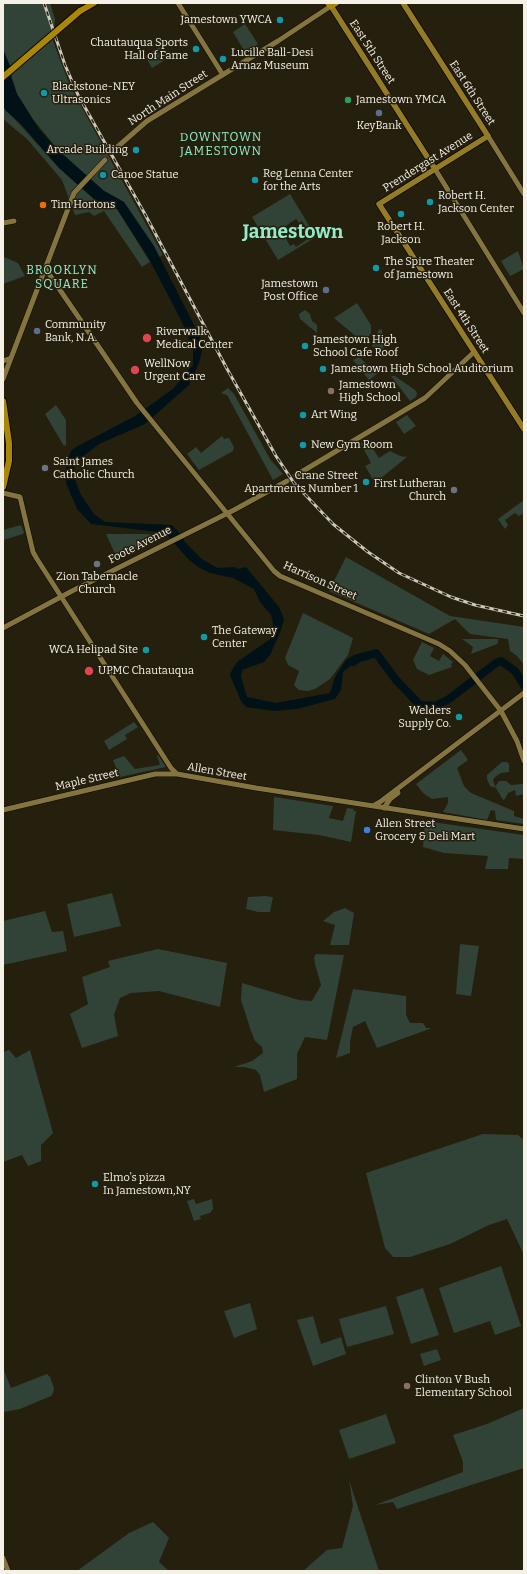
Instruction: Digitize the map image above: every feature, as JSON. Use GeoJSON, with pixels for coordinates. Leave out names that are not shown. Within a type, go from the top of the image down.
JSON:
{"type":"FeatureCollection","features":[{"type":"Feature","properties":{"kind":"highway"},"geometry":{"type":"LineString","coordinates":[[3,77],[80,11],[94,3]]}},
{"type":"Feature","properties":{"kind":"highway"},"geometry":{"type":"LineString","coordinates":[[3,401],[9,442],[9,461],[3,487]]}},
{"type":"Feature","properties":{"kind":"main road","name":"East 6th Street"},"geometry":{"type":"LineString","coordinates":[[403,3],[488,136]]}},
{"type":"Feature","properties":{"kind":"main road","name":"East 5th Street"},"geometry":{"type":"LineString","coordinates":[[332,4],[435,169]]}},
{"type":"Feature","properties":{"kind":"main road","name":"Prendergast Avenue"},"geometry":{"type":"LineString","coordinates":[[380,204],[488,136]]}},
{"type":"Feature","properties":{"kind":"main road","name":"East 4th Street"},"geometry":{"type":"LineString","coordinates":[[380,204],[524,429]]}},
{"type":"Feature","properties":{"kind":"street"},"geometry":{"type":"LineString","coordinates":[[178,3],[224,74]]}},
{"type":"Feature","properties":{"kind":"street","name":"North Main Street"},"geometry":{"type":"LineString","coordinates":[[115,149],[148,121],[332,4]]}},
{"type":"Feature","properties":{"kind":"street","name":"East 6th Street"},"geometry":{"type":"LineString","coordinates":[[488,136],[524,194]]}},
{"type":"Feature","properties":{"kind":"street"},"geometry":{"type":"LineString","coordinates":[[3,379],[74,193],[105,160]]}},
{"type":"Feature","properties":{"kind":"street","name":"East 5th Street"},"geometry":{"type":"LineString","coordinates":[[435,169],[524,312]]}},
{"type":"Feature","properties":{"kind":"street"},"geometry":{"type":"LineString","coordinates":[[3,223],[14,221]]}},
{"type":"Feature","properties":{"kind":"street","name":"Harrison Street"},"geometry":{"type":"LineString","coordinates":[[46,268],[142,409],[274,571],[280,576],[439,644],[456,656],[465,665],[501,711]]}},
{"type":"Feature","properties":{"kind":"street"},"geometry":{"type":"LineString","coordinates":[[298,474],[425,398],[474,352]]}},
{"type":"Feature","properties":{"kind":"street"},"geometry":{"type":"LineString","coordinates":[[3,361],[11,358]]}},
{"type":"Feature","properties":{"kind":"street","name":"Foote Avenue"},"geometry":{"type":"LineString","coordinates":[[3,628],[182,534],[228,513],[287,481]]}},
{"type":"Feature","properties":{"kind":"street","name":"Allen Street"},"geometry":{"type":"LineString","coordinates":[[3,493],[20,497],[33,552],[171,768],[177,774],[524,829]]}},
{"type":"Feature","properties":{"kind":"street"},"geometry":{"type":"LineString","coordinates":[[373,806],[385,799],[524,693]]}},
{"type":"Feature","properties":{"kind":"street"},"geometry":{"type":"LineString","coordinates":[[501,711],[518,742],[524,762]]}},
{"type":"Feature","properties":{"kind":"street","name":"Maple Street"},"geometry":{"type":"LineString","coordinates":[[3,810],[155,774],[177,774]]}},
{"type":"Feature","properties":{"kind":"street"},"geometry":{"type":"LineString","coordinates":[[384,808],[390,799],[398,792],[397,789]]}},
{"type":"Feature","properties":{"kind":"street"},"geometry":{"type":"LineString","coordinates":[[384,808],[385,799]]}},
{"type":"Feature","properties":{"kind":"street"},"geometry":{"type":"LineString","coordinates":[[3,1558],[8,1571]]}},
{"type":"Feature","properties":{"kind":"green space"},"geometry":{"type":"Polygon","coordinates":[[[3,3],[50,3],[55,19],[53,41],[70,86],[163,255],[159,257],[124,202],[104,191],[58,150],[32,118],[17,94],[3,49],[3,3]]]}},
{"type":"Feature","properties":{"kind":"green space"},"geometry":{"type":"Polygon","coordinates":[[[245,24],[258,44],[245,52],[233,32],[245,24]]]}},
{"type":"Feature","properties":{"kind":"green space"},"geometry":{"type":"Polygon","coordinates":[[[163,45],[169,54],[164,57],[165,60],[152,68],[145,56],[163,45]]]}},
{"type":"Feature","properties":{"kind":"green space"},"geometry":{"type":"Polygon","coordinates":[[[3,106],[59,168],[94,199],[117,209],[150,262],[142,267],[104,211],[94,216],[89,212],[75,215],[62,180],[27,139],[3,119],[3,106]]]}},
{"type":"Feature","properties":{"kind":"green space"},"geometry":{"type":"Polygon","coordinates":[[[290,194],[316,237],[278,260],[252,217],[290,194]],[[296,219],[284,227],[286,231],[283,233],[290,246],[294,244],[296,247],[308,239],[307,236],[310,234],[302,221],[299,223],[296,219]]]}},
{"type":"Feature","properties":{"kind":"green space"},"geometry":{"type":"Polygon","coordinates":[[[518,251],[524,269],[510,276],[501,261],[518,251]]]}},
{"type":"Feature","properties":{"kind":"green space"},"geometry":{"type":"Polygon","coordinates":[[[3,255],[4,257],[18,263],[25,276],[3,284],[3,255]]]}},
{"type":"Feature","properties":{"kind":"green space"},"geometry":{"type":"Polygon","coordinates":[[[357,303],[371,325],[371,333],[364,343],[334,318],[357,303]]]}},
{"type":"Feature","properties":{"kind":"green space"},"geometry":{"type":"Polygon","coordinates":[[[305,310],[310,314],[312,321],[317,325],[317,333],[300,319],[299,314],[305,310]]]}},
{"type":"Feature","properties":{"kind":"green space"},"geometry":{"type":"Polygon","coordinates":[[[379,329],[382,330],[384,354],[372,346],[379,329]]]}},
{"type":"Feature","properties":{"kind":"green space"},"geometry":{"type":"Polygon","coordinates":[[[359,357],[377,374],[369,380],[353,360],[359,357]]]}},
{"type":"Feature","properties":{"kind":"green space"},"geometry":{"type":"Polygon","coordinates":[[[391,376],[395,376],[415,390],[417,393],[416,397],[410,401],[391,376]]]}},
{"type":"Feature","properties":{"kind":"green space"},"geometry":{"type":"Polygon","coordinates":[[[228,388],[234,394],[270,459],[283,474],[273,480],[227,395],[221,393],[228,388]]]}},
{"type":"Feature","properties":{"kind":"green space"},"geometry":{"type":"Polygon","coordinates":[[[56,405],[66,420],[66,445],[64,446],[45,414],[56,405]]]}},
{"type":"Feature","properties":{"kind":"green space"},"geometry":{"type":"Polygon","coordinates":[[[407,415],[416,426],[404,434],[396,422],[407,415]]]}},
{"type":"Feature","properties":{"kind":"green space"},"geometry":{"type":"Polygon","coordinates":[[[222,436],[224,439],[229,438],[234,447],[233,451],[199,470],[187,454],[196,447],[201,453],[222,436]]]}},
{"type":"Feature","properties":{"kind":"green space"},"geometry":{"type":"Polygon","coordinates":[[[367,440],[379,458],[390,451],[400,456],[407,457],[375,483],[365,466],[371,463],[361,444],[367,440]]]}},
{"type":"Feature","properties":{"kind":"green space"},"geometry":{"type":"Polygon","coordinates":[[[524,500],[524,513],[519,516],[515,513],[505,520],[508,525],[505,529],[498,519],[524,500]]]}},
{"type":"Feature","properties":{"kind":"green space"},"geometry":{"type":"Polygon","coordinates":[[[21,525],[24,532],[23,534],[3,540],[3,530],[21,525]]]}},
{"type":"Feature","properties":{"kind":"green space"},"geometry":{"type":"Polygon","coordinates":[[[106,534],[146,534],[154,535],[154,538],[151,542],[118,560],[106,534]]]}},
{"type":"Feature","properties":{"kind":"green space"},"geometry":{"type":"Polygon","coordinates":[[[346,557],[450,616],[524,627],[524,665],[517,656],[510,651],[508,639],[470,634],[455,619],[429,634],[329,591],[346,557]]]}},
{"type":"Feature","properties":{"kind":"green space"},"geometry":{"type":"Polygon","coordinates":[[[303,613],[353,638],[348,655],[330,679],[315,689],[308,691],[299,690],[294,685],[299,671],[288,665],[285,658],[303,613]]]}},
{"type":"Feature","properties":{"kind":"green space"},"geometry":{"type":"Polygon","coordinates":[[[462,639],[498,639],[498,642],[497,644],[471,654],[473,647],[462,639]]]}},
{"type":"Feature","properties":{"kind":"green space"},"geometry":{"type":"Polygon","coordinates":[[[422,642],[434,648],[430,656],[439,661],[443,654],[453,662],[451,664],[452,667],[429,675],[417,669],[413,660],[422,642]]]}},
{"type":"Feature","properties":{"kind":"green space"},"geometry":{"type":"Polygon","coordinates":[[[134,722],[138,727],[125,735],[127,739],[109,750],[104,741],[134,722]]]}},
{"type":"Feature","properties":{"kind":"green space"},"geometry":{"type":"Polygon","coordinates":[[[461,750],[468,760],[457,768],[464,786],[471,793],[514,811],[514,816],[524,819],[524,824],[496,820],[495,811],[491,810],[487,820],[443,812],[448,803],[448,797],[432,799],[423,793],[416,784],[461,750]]]}},
{"type":"Feature","properties":{"kind":"green space"},"geometry":{"type":"Polygon","coordinates":[[[158,755],[166,767],[120,777],[113,760],[124,756],[135,769],[159,765],[158,755]]]}},
{"type":"Feature","properties":{"kind":"green space"},"geometry":{"type":"Polygon","coordinates":[[[502,762],[507,762],[509,764],[509,772],[501,773],[495,777],[493,780],[495,787],[499,781],[506,781],[511,785],[523,784],[524,794],[516,796],[515,790],[508,793],[503,800],[496,788],[490,786],[487,775],[502,762]]]}},
{"type":"Feature","properties":{"kind":"green space"},"geometry":{"type":"Polygon","coordinates":[[[274,797],[333,806],[329,818],[343,821],[347,808],[354,809],[353,811],[356,811],[351,842],[319,835],[273,830],[274,797]]]}},
{"type":"Feature","properties":{"kind":"green space"},"geometry":{"type":"Polygon","coordinates":[[[425,821],[524,835],[524,859],[509,858],[508,869],[485,869],[488,856],[444,853],[423,847],[425,821]]]}},
{"type":"Feature","properties":{"kind":"green space"},"geometry":{"type":"Polygon","coordinates":[[[112,893],[121,926],[74,937],[67,904],[112,893]]]}},
{"type":"Feature","properties":{"kind":"green space"},"geometry":{"type":"Polygon","coordinates":[[[248,897],[273,897],[270,912],[258,912],[246,909],[248,897]]]}},
{"type":"Feature","properties":{"kind":"green space"},"geometry":{"type":"Polygon","coordinates":[[[345,908],[354,913],[349,945],[330,945],[335,925],[323,921],[334,912],[345,908]]]}},
{"type":"Feature","properties":{"kind":"green space"},"geometry":{"type":"Polygon","coordinates":[[[45,911],[52,932],[63,931],[67,951],[3,965],[3,921],[45,911]]]}},
{"type":"Feature","properties":{"kind":"green space"},"geometry":{"type":"Polygon","coordinates":[[[460,944],[479,946],[471,996],[456,994],[460,944]]]}},
{"type":"Feature","properties":{"kind":"green space"},"geometry":{"type":"Polygon","coordinates":[[[158,949],[227,963],[220,1007],[159,991],[131,993],[120,998],[114,1015],[118,1036],[82,1048],[70,1014],[88,1004],[82,977],[110,967],[108,961],[158,949]]]}},
{"type":"Feature","properties":{"kind":"green space"},"geometry":{"type":"Polygon","coordinates":[[[316,954],[344,955],[327,1040],[305,1037],[297,1054],[297,1079],[264,1092],[260,1075],[256,1070],[244,1067],[234,1067],[252,1061],[263,1053],[262,1047],[255,1041],[241,1000],[242,983],[299,1000],[312,1001],[321,985],[315,964],[314,957],[316,954]]]}},
{"type":"Feature","properties":{"kind":"green space"},"geometry":{"type":"Polygon","coordinates":[[[353,989],[406,996],[406,1015],[410,1023],[423,1023],[426,1028],[432,1028],[377,1048],[365,1021],[353,1027],[350,1041],[350,1053],[336,1058],[353,989]]]}},
{"type":"Feature","properties":{"kind":"green space"},"geometry":{"type":"Polygon","coordinates":[[[9,1050],[16,1058],[30,1050],[53,1133],[41,1145],[41,1161],[28,1166],[22,1155],[3,1162],[3,1052],[9,1050]]]}},
{"type":"Feature","properties":{"kind":"green space"},"geometry":{"type":"Polygon","coordinates":[[[483,1134],[518,1135],[524,1140],[524,1255],[507,1219],[489,1225],[450,1244],[410,1257],[393,1257],[385,1248],[366,1173],[483,1134]]]}},
{"type":"Feature","properties":{"kind":"green space"},"geometry":{"type":"Polygon","coordinates":[[[194,1199],[196,1204],[212,1199],[213,1209],[210,1213],[200,1216],[201,1219],[194,1221],[187,1201],[194,1199]]]}},
{"type":"Feature","properties":{"kind":"green space"},"geometry":{"type":"Polygon","coordinates":[[[501,1266],[521,1326],[495,1335],[490,1321],[454,1333],[439,1288],[501,1266]]]}},
{"type":"Feature","properties":{"kind":"green space"},"geometry":{"type":"Polygon","coordinates":[[[423,1288],[439,1335],[411,1344],[396,1297],[423,1288]]]}},
{"type":"Feature","properties":{"kind":"green space"},"geometry":{"type":"Polygon","coordinates":[[[250,1303],[257,1329],[234,1338],[224,1311],[250,1303]]]}},
{"type":"Feature","properties":{"kind":"green space"},"geometry":{"type":"Polygon","coordinates":[[[386,1306],[394,1334],[347,1347],[339,1319],[386,1306]]]}},
{"type":"Feature","properties":{"kind":"green space"},"geometry":{"type":"Polygon","coordinates":[[[313,1316],[321,1344],[341,1337],[346,1354],[313,1366],[297,1320],[313,1316]]]}},
{"type":"Feature","properties":{"kind":"green space"},"geometry":{"type":"Polygon","coordinates":[[[437,1349],[441,1360],[424,1366],[420,1354],[437,1349]]]}},
{"type":"Feature","properties":{"kind":"green space"},"geometry":{"type":"Polygon","coordinates":[[[3,1368],[11,1388],[47,1374],[50,1377],[54,1388],[53,1393],[51,1396],[20,1409],[4,1412],[3,1368]]]}},
{"type":"Feature","properties":{"kind":"green space"},"geometry":{"type":"Polygon","coordinates":[[[524,1408],[524,1468],[397,1509],[393,1502],[375,1505],[463,1472],[463,1462],[453,1435],[487,1424],[524,1408]]]}},
{"type":"Feature","properties":{"kind":"green space"},"geometry":{"type":"Polygon","coordinates":[[[386,1414],[396,1443],[349,1459],[339,1430],[386,1414]]]}},
{"type":"Feature","properties":{"kind":"green space"},"geometry":{"type":"Polygon","coordinates":[[[349,1480],[379,1571],[303,1571],[327,1550],[342,1548],[353,1506],[349,1480]]]}},
{"type":"Feature","properties":{"kind":"green space"},"geometry":{"type":"Polygon","coordinates":[[[153,1522],[169,1538],[159,1562],[169,1571],[77,1571],[129,1533],[153,1522]]]}},
{"type":"Feature","properties":{"kind":"shaded area"},"geometry":{"type":"Polygon","coordinates":[[[3,49],[13,73],[11,77],[17,94],[39,129],[58,150],[104,191],[124,202],[154,246],[199,335],[203,346],[199,363],[189,385],[145,424],[99,444],[76,462],[73,474],[81,495],[94,514],[105,522],[172,525],[184,538],[184,541],[202,559],[217,568],[235,567],[237,569],[246,567],[279,607],[284,619],[270,655],[264,662],[242,670],[241,677],[247,697],[276,703],[330,693],[335,677],[346,660],[354,655],[369,651],[343,672],[341,690],[335,699],[297,709],[274,711],[246,707],[241,701],[230,675],[237,662],[269,640],[272,636],[273,623],[271,615],[260,602],[254,589],[233,578],[210,573],[200,568],[189,560],[168,536],[158,532],[91,524],[77,509],[66,483],[66,466],[71,451],[135,416],[173,389],[193,365],[193,349],[182,322],[148,257],[117,209],[94,199],[59,168],[22,125],[6,111],[3,106],[3,49]]]}},
{"type":"Feature","properties":{"kind":"waterway"},"geometry":{"type":"LineString","coordinates":[[353,662],[357,659],[376,653],[396,680],[420,705],[435,706],[449,699],[496,663],[501,661],[515,671],[524,685]]}},
{"type":"Feature","properties":{"kind":"tunnel"},"geometry":{"type":"LineString","coordinates":[[105,160],[115,149]]}},
{"type":"Feature","properties":{"kind":"tunnel"},"geometry":{"type":"LineString","coordinates":[[287,481],[298,474]]}},
{"type":"Feature","properties":{"kind":"railway"},"geometry":{"type":"LineString","coordinates":[[44,3],[65,65],[78,95],[146,216],[226,367],[276,456],[294,483],[333,524],[368,552],[399,573],[451,597],[475,605],[524,616]]}},
{"type":"Feature","properties":{"kind":"place","name":"Jamestown YWCA"},"geometry":{"type":"Point","coordinates":[280,20]}},
{"type":"Feature","properties":{"kind":"place","name":"Chautauqua Sports Hall of Fame"},"geometry":{"type":"Point","coordinates":[196,49]}},
{"type":"Feature","properties":{"kind":"place","name":"Lucille Ball-Desi Arnaz Museum"},"geometry":{"type":"Point","coordinates":[223,59]}},
{"type":"Feature","properties":{"kind":"place","name":"Blackstone-NEY Ultrasonics"},"geometry":{"type":"Point","coordinates":[44,93]}},
{"type":"Feature","properties":{"kind":"place","name":"Jamestown YMCA"},"geometry":{"type":"Point","coordinates":[348,100]}},
{"type":"Feature","properties":{"kind":"place","name":"KeyBank"},"geometry":{"type":"Point","coordinates":[379,113]}},
{"type":"Feature","properties":{"kind":"place","name":"Arcade Building"},"geometry":{"type":"Point","coordinates":[136,150]}},
{"type":"Feature","properties":{"kind":"place","name":"Canoe Statue"},"geometry":{"type":"Point","coordinates":[103,175]}},
{"type":"Feature","properties":{"kind":"place","name":"Reg Lenna Center for the Arts"},"geometry":{"type":"Point","coordinates":[255,180]}},
{"type":"Feature","properties":{"kind":"place","name":"Robert H. Jackson Center"},"geometry":{"type":"Point","coordinates":[430,202]}},
{"type":"Feature","properties":{"kind":"place","name":"Tim Hortons"},"geometry":{"type":"Point","coordinates":[43,205]}},
{"type":"Feature","properties":{"kind":"place","name":"Robert H. Jackson"},"geometry":{"type":"Point","coordinates":[401,214]}},
{"type":"Feature","properties":{"kind":"place","name":"The Spire Theater of Jamestown"},"geometry":{"type":"Point","coordinates":[376,268]}},
{"type":"Feature","properties":{"kind":"place","name":"Jamestown Post Office"},"geometry":{"type":"Point","coordinates":[326,290]}},
{"type":"Feature","properties":{"kind":"place","name":"Community Bank, N.A."},"geometry":{"type":"Point","coordinates":[37,331]}},
{"type":"Feature","properties":{"kind":"place","name":"Riverwalk Medical Center"},"geometry":{"type":"Point","coordinates":[147,338]}},
{"type":"Feature","properties":{"kind":"place","name":"Jamestown High School Cafe Roof"},"geometry":{"type":"Point","coordinates":[305,346]}},
{"type":"Feature","properties":{"kind":"place","name":"Jamestown High School Auditorium"},"geometry":{"type":"Point","coordinates":[323,369]}},
{"type":"Feature","properties":{"kind":"place","name":"WellNow Urgent Care"},"geometry":{"type":"Point","coordinates":[135,370]}},
{"type":"Feature","properties":{"kind":"place","name":"Jamestown High School"},"geometry":{"type":"Point","coordinates":[331,391]}},
{"type":"Feature","properties":{"kind":"place","name":"Art Wing"},"geometry":{"type":"Point","coordinates":[303,415]}},
{"type":"Feature","properties":{"kind":"place","name":"New Gym Room"},"geometry":{"type":"Point","coordinates":[303,445]}},
{"type":"Feature","properties":{"kind":"place","name":"Saint James Catholic Church"},"geometry":{"type":"Point","coordinates":[45,468]}},
{"type":"Feature","properties":{"kind":"place","name":"Crane Street Apartments Number 1"},"geometry":{"type":"Point","coordinates":[366,482]}},
{"type":"Feature","properties":{"kind":"place","name":"First Lutheran Church"},"geometry":{"type":"Point","coordinates":[454,490]}},
{"type":"Feature","properties":{"kind":"place","name":"Zion Tabernacle Church"},"geometry":{"type":"Point","coordinates":[97,564]}},
{"type":"Feature","properties":{"kind":"place","name":"The Gateway Center"},"geometry":{"type":"Point","coordinates":[204,637]}},
{"type":"Feature","properties":{"kind":"place","name":"WCA Helipad Site"},"geometry":{"type":"Point","coordinates":[146,650]}},
{"type":"Feature","properties":{"kind":"place","name":"UPMC Chautauqua"},"geometry":{"type":"Point","coordinates":[89,671]}},
{"type":"Feature","properties":{"kind":"place","name":"Welders Supply Co."},"geometry":{"type":"Point","coordinates":[459,717]}},
{"type":"Feature","properties":{"kind":"place","name":"Allen Street Grocery & Deli Mart"},"geometry":{"type":"Point","coordinates":[367,830]}},
{"type":"Feature","properties":{"kind":"place","name":"Elmo's pizza In Jamestown,NY"},"geometry":{"type":"Point","coordinates":[95,1184]}},
{"type":"Feature","properties":{"kind":"place","name":"Clinton V Bush Elementary School"},"geometry":{"type":"Point","coordinates":[407,1386]}},
{"type":"Feature","properties":{"kind":"district","name":"DOWNTOWN JAMESTOWN"},"geometry":{"type":"Point","coordinates":[221,145]}},
{"type":"Feature","properties":{"kind":"district","name":"Jamestown"},"geometry":{"type":"Point","coordinates":[293,233]}},
{"type":"Feature","properties":{"kind":"district","name":"BROOKLYN SQUARE"},"geometry":{"type":"Point","coordinates":[62,278]}}]}
